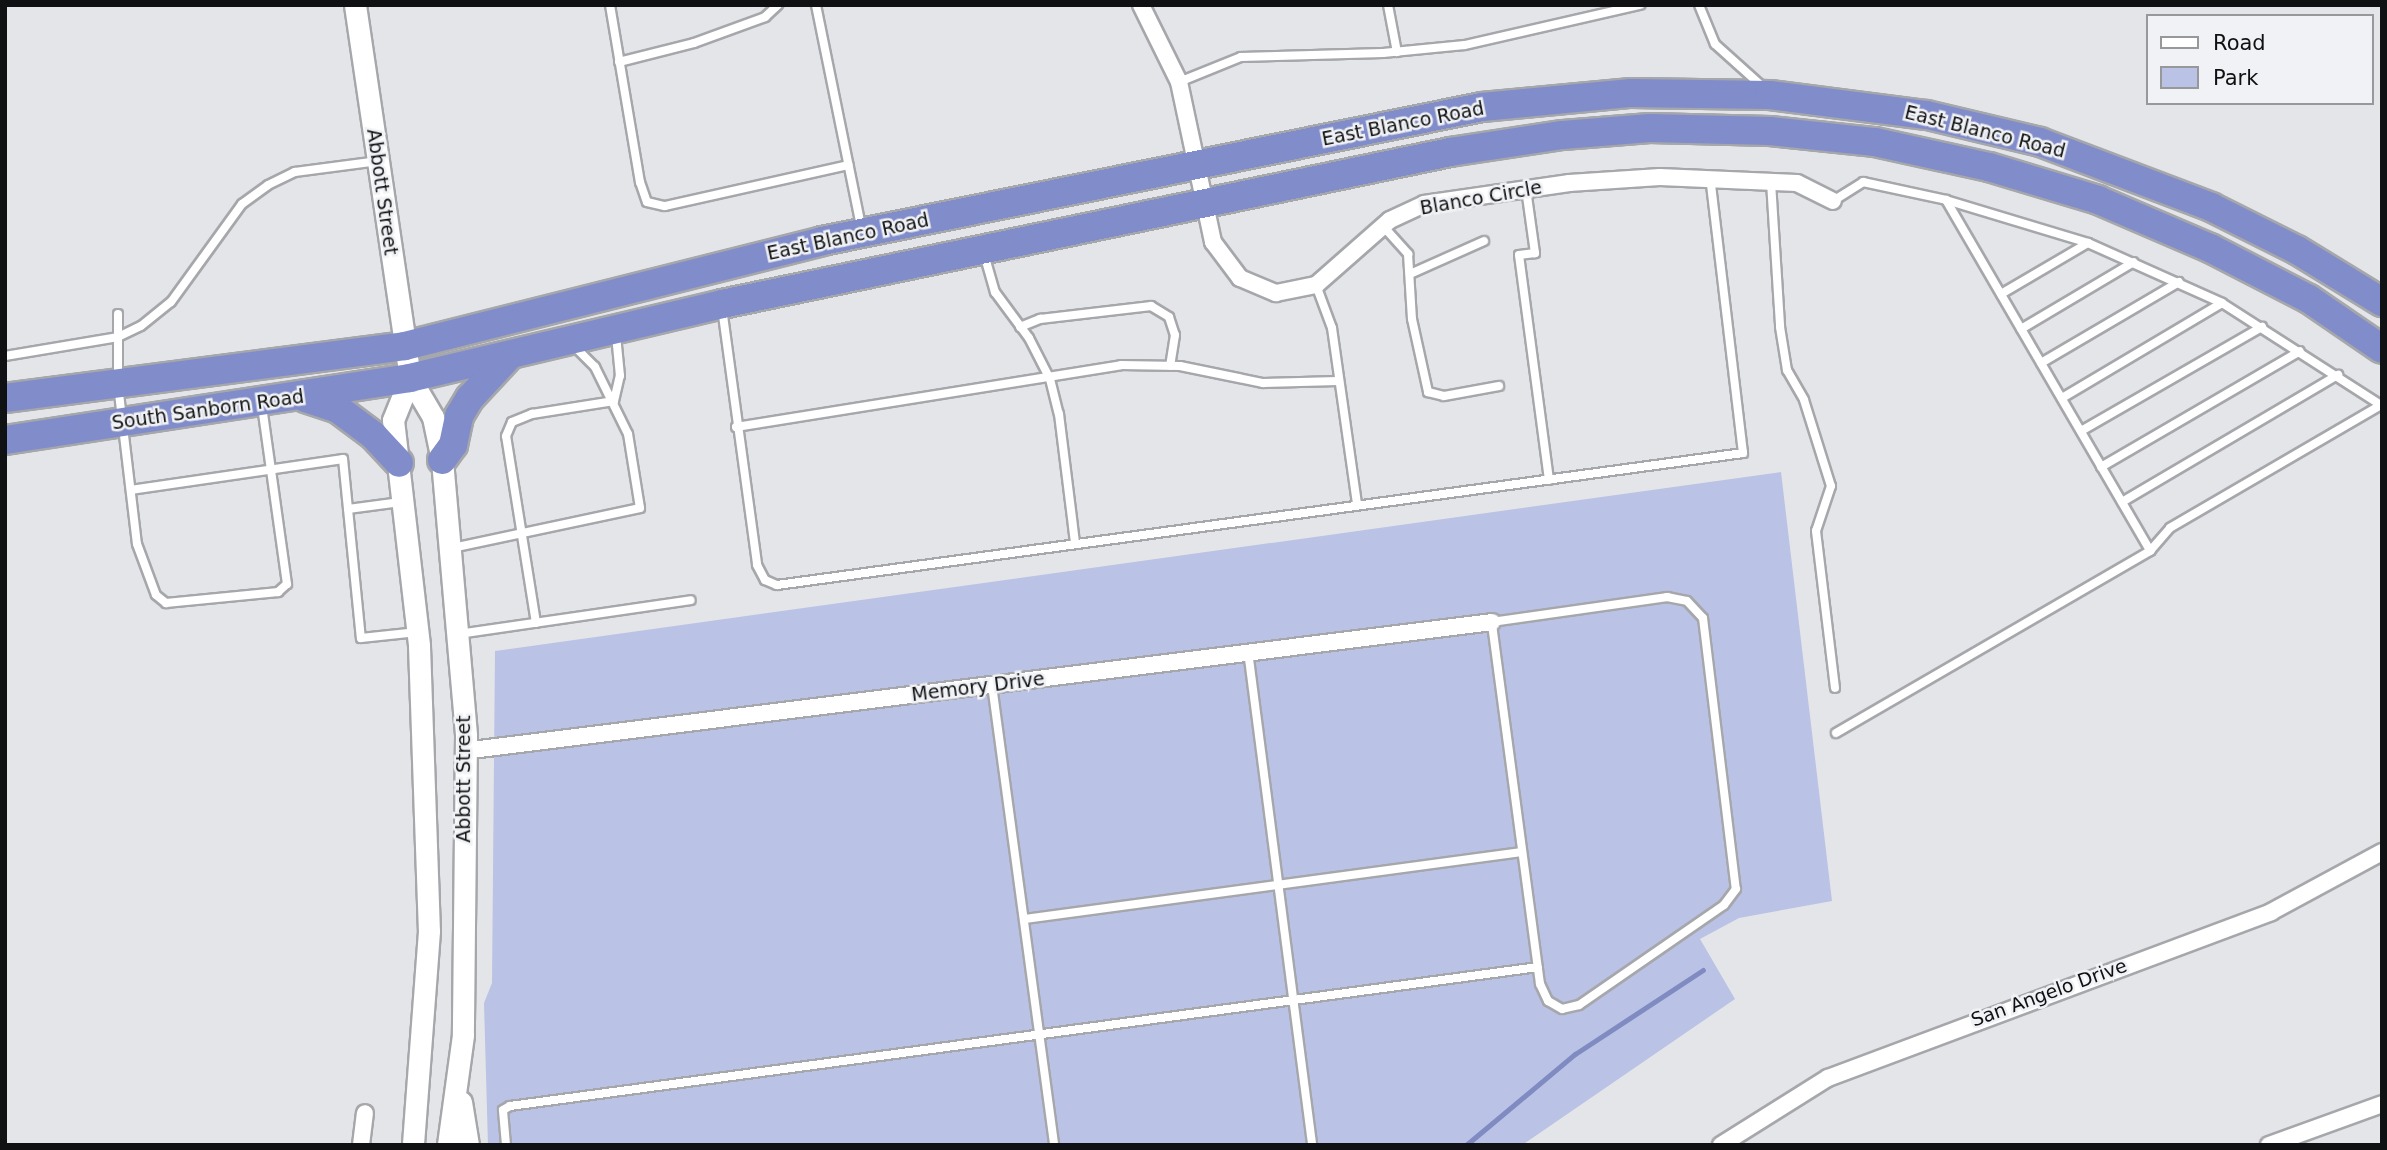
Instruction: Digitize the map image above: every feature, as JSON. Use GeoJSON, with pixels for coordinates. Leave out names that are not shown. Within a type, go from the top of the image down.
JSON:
{"type":"FeatureCollection","features":[{"type":"Feature","properties":{"kind":"highway","name":"East Blanco Road"},"geometry":{"type":"LineString","coordinates":[[405,346],[862,233],[1495,105],[1631,93],[1770,94],[1927,115],[2040,142],[2121,169],[2297,250],[2382,302]]}},
{"type":"Feature","properties":{"kind":"highway","name":"East Blanco Road"},"geometry":{"type":"LineString","coordinates":[[410,378],[722,304],[1450,152],[1563,135],[1703,129],[1875,142],[1989,167],[2098,200],[2210,248],[2309,299],[2382,349]]}},
{"type":"Feature","properties":{"kind":"highway","name":"South Sanborn Road"},"geometry":{"type":"LineString","coordinates":[[5,398],[405,346]]}},
{"type":"Feature","properties":{"kind":"highway"},"geometry":{"type":"LineString","coordinates":[[442,460],[453,445],[459,416],[470,398],[509,356]]}},
{"type":"Feature","properties":{"kind":"highway","name":"South Sanborn Road"},"geometry":{"type":"LineString","coordinates":[[5,440],[262,400],[302,397],[410,378]]}},
{"type":"Feature","properties":{"kind":"highway"},"geometry":{"type":"LineString","coordinates":[[302,397],[338,409],[373,435],[399,463]]}},
{"type":"Feature","properties":{"kind":"main road","name":"Abbott Street"},"geometry":{"type":"LineString","coordinates":[[355,5],[410,378],[433,417],[442,460],[450,548],[464,751],[463,1035],[459,1084],[448,1145]]}},
{"type":"Feature","properties":{"kind":"main road","name":"Abbott Street"},"geometry":{"type":"LineString","coordinates":[[410,378],[393,420],[418,632],[429,931],[412,1145]]}},
{"type":"Feature","properties":{"kind":"main road"},"geometry":{"type":"LineString","coordinates":[[459,1084],[468,1145]]}},
{"type":"Feature","properties":{"kind":"street","name":"Blanco Circle"},"geometry":{"type":"LineString","coordinates":[[1140,5],[1179,82],[1199,165],[1213,242],[1240,278],[1276,293],[1315,285],[1383,226],[1424,204],[1526,189],[1635,178],[1710,178],[1803,184],[1833,201]]}},
{"type":"Feature","properties":{"kind":"street","name":"Memory Drive"},"geometry":{"type":"LineString","coordinates":[[464,751],[1492,622]]}},
{"type":"Feature","properties":{"kind":"street","name":"San Angelo Drive"},"geometry":{"type":"LineString","coordinates":[[1724,1144],[1828,1078],[2271,912],[2382,852]]}},
{"type":"Feature","properties":{"kind":"street"},"geometry":{"type":"LineString","coordinates":[[2269,1145],[2382,1104]]}},
{"type":"Feature","properties":{"kind":"street"},"geometry":{"type":"LineString","coordinates":[[361,1145],[365,1113]]}},
{"type":"Feature","properties":{"kind":"lane"},"geometry":{"type":"LineString","coordinates":[[619,62],[695,43],[765,17],[778,5]]}},
{"type":"Feature","properties":{"kind":"lane"},"geometry":{"type":"LineString","coordinates":[[816,5],[862,233]]}},
{"type":"Feature","properties":{"kind":"lane"},"geometry":{"type":"LineString","coordinates":[[1388,5],[1397,52]]}},
{"type":"Feature","properties":{"kind":"lane"},"geometry":{"type":"LineString","coordinates":[[1179,82],[1241,57],[1397,52],[1465,45],[1640,5]]}},
{"type":"Feature","properties":{"kind":"lane"},"geometry":{"type":"LineString","coordinates":[[1699,5],[1715,44],[1770,94]]}},
{"type":"Feature","properties":{"kind":"lane"},"geometry":{"type":"LineString","coordinates":[[613,6],[619,62],[640,182],[647,202],[655,205],[848,165]]}},
{"type":"Feature","properties":{"kind":"lane"},"geometry":{"type":"LineString","coordinates":[[5,356],[118,337],[172,302],[242,204],[268,185],[295,173],[378,161]]}},
{"type":"Feature","properties":{"kind":"lane"},"geometry":{"type":"LineString","coordinates":[[722,304],[736,427],[757,565],[765,580],[777,585],[1743,453],[1710,178]]}},
{"type":"Feature","properties":{"kind":"lane"},"geometry":{"type":"LineString","coordinates":[[1771,181],[1780,327],[1787,370],[1804,400],[1830,486],[1816,531],[1835,688]]}},
{"type":"Feature","properties":{"kind":"lane"},"geometry":{"type":"LineString","coordinates":[[1833,201],[1863,182],[1946,200],[2088,243],[2222,303],[2381,405],[2171,528],[2150,551],[1836,733]]}},
{"type":"Feature","properties":{"kind":"lane"},"geometry":{"type":"LineString","coordinates":[[1526,189],[1535,253],[1519,255],[1549,480]]}},
{"type":"Feature","properties":{"kind":"lane"},"geometry":{"type":"LineString","coordinates":[[1946,200],[2150,551]]}},
{"type":"Feature","properties":{"kind":"lane"},"geometry":{"type":"LineString","coordinates":[[1383,226],[1408,254],[1412,320],[1428,392],[1444,396],[1499,386]]}},
{"type":"Feature","properties":{"kind":"lane"},"geometry":{"type":"LineString","coordinates":[[1410,274],[1484,240]]}},
{"type":"Feature","properties":{"kind":"lane"},"geometry":{"type":"LineString","coordinates":[[2001,294],[2088,243]]}},
{"type":"Feature","properties":{"kind":"lane"},"geometry":{"type":"LineString","coordinates":[[983,251],[995,292],[1020,327],[1049,379],[1059,414],[1075,543]]}},
{"type":"Feature","properties":{"kind":"lane"},"geometry":{"type":"LineString","coordinates":[[2021,329],[2134,262]]}},
{"type":"Feature","properties":{"kind":"lane"},"geometry":{"type":"LineString","coordinates":[[2041,363],[2179,282]]}},
{"type":"Feature","properties":{"kind":"lane"},"geometry":{"type":"LineString","coordinates":[[1315,285],[1332,328],[1357,504]]}},
{"type":"Feature","properties":{"kind":"lane"},"geometry":{"type":"LineString","coordinates":[[2062,398],[2222,303]]}},
{"type":"Feature","properties":{"kind":"lane"},"geometry":{"type":"LineString","coordinates":[[1020,327],[1040,319],[1151,306],[1169,317],[1172,326],[1170,366]]}},
{"type":"Feature","properties":{"kind":"lane"},"geometry":{"type":"LineString","coordinates":[[118,314],[118,385],[136,544],[156,595],[166,603],[278,592],[287,584],[262,400]]}},
{"type":"Feature","properties":{"kind":"lane"},"geometry":{"type":"LineString","coordinates":[[2081,431],[2262,327]]}},
{"type":"Feature","properties":{"kind":"lane"},"geometry":{"type":"LineString","coordinates":[[614,401],[620,376],[615,328]]}},
{"type":"Feature","properties":{"kind":"lane"},"geometry":{"type":"LineString","coordinates":[[450,548],[640,508],[628,434],[614,401],[594,367],[569,341]]}},
{"type":"Feature","properties":{"kind":"lane"},"geometry":{"type":"LineString","coordinates":[[2101,467],[2300,351]]}},
{"type":"Feature","properties":{"kind":"lane"},"geometry":{"type":"LineString","coordinates":[[736,427],[1049,379],[1121,365],[1170,366],[1263,383],[1338,381]]}},
{"type":"Feature","properties":{"kind":"lane"},"geometry":{"type":"LineString","coordinates":[[2122,502],[2338,375]]}},
{"type":"Feature","properties":{"kind":"lane"},"geometry":{"type":"LineString","coordinates":[[536,623],[519,533],[506,436],[512,422],[532,414],[614,401]]}},
{"type":"Feature","properties":{"kind":"lane"},"geometry":{"type":"LineString","coordinates":[[131,490],[343,459],[361,638],[418,632]]}},
{"type":"Feature","properties":{"kind":"lane"},"geometry":{"type":"LineString","coordinates":[[348,509],[404,501]]}},
{"type":"Feature","properties":{"kind":"lane"},"geometry":{"type":"LineString","coordinates":[[1667,597],[1696,608],[1705,629],[1737,877],[1732,897],[1570,1009],[1548,1001],[1538,967],[1522,852],[1492,622],[1667,597]]}},
{"type":"Feature","properties":{"kind":"lane"},"geometry":{"type":"LineString","coordinates":[[456,634],[691,600]]}},
{"type":"Feature","properties":{"kind":"lane"},"geometry":{"type":"LineString","coordinates":[[1248,651],[1312,1145]]}},
{"type":"Feature","properties":{"kind":"lane"},"geometry":{"type":"LineString","coordinates":[[992,685],[1054,1145]]}},
{"type":"Feature","properties":{"kind":"lane"},"geometry":{"type":"LineString","coordinates":[[1024,919],[1280,888],[1522,852]]}},
{"type":"Feature","properties":{"kind":"lane"},"geometry":{"type":"LineString","coordinates":[[506,1145],[503,1110],[510,1106],[1538,967]]}},
{"type":"Feature","properties":{"kind":"green space"},"geometry":{"type":"Polygon","coordinates":[[[1781,472],[1832,901],[1739,918],[1700,939],[1735,999],[1522,1145],[488,1145],[484,1003],[492,983],[495,651],[1781,472]]]}},
{"type":"Feature","properties":{"kind":"waterway"},"geometry":{"type":"LineString","coordinates":[[1466,1145],[1575,1054],[1703,970]]}}]}
